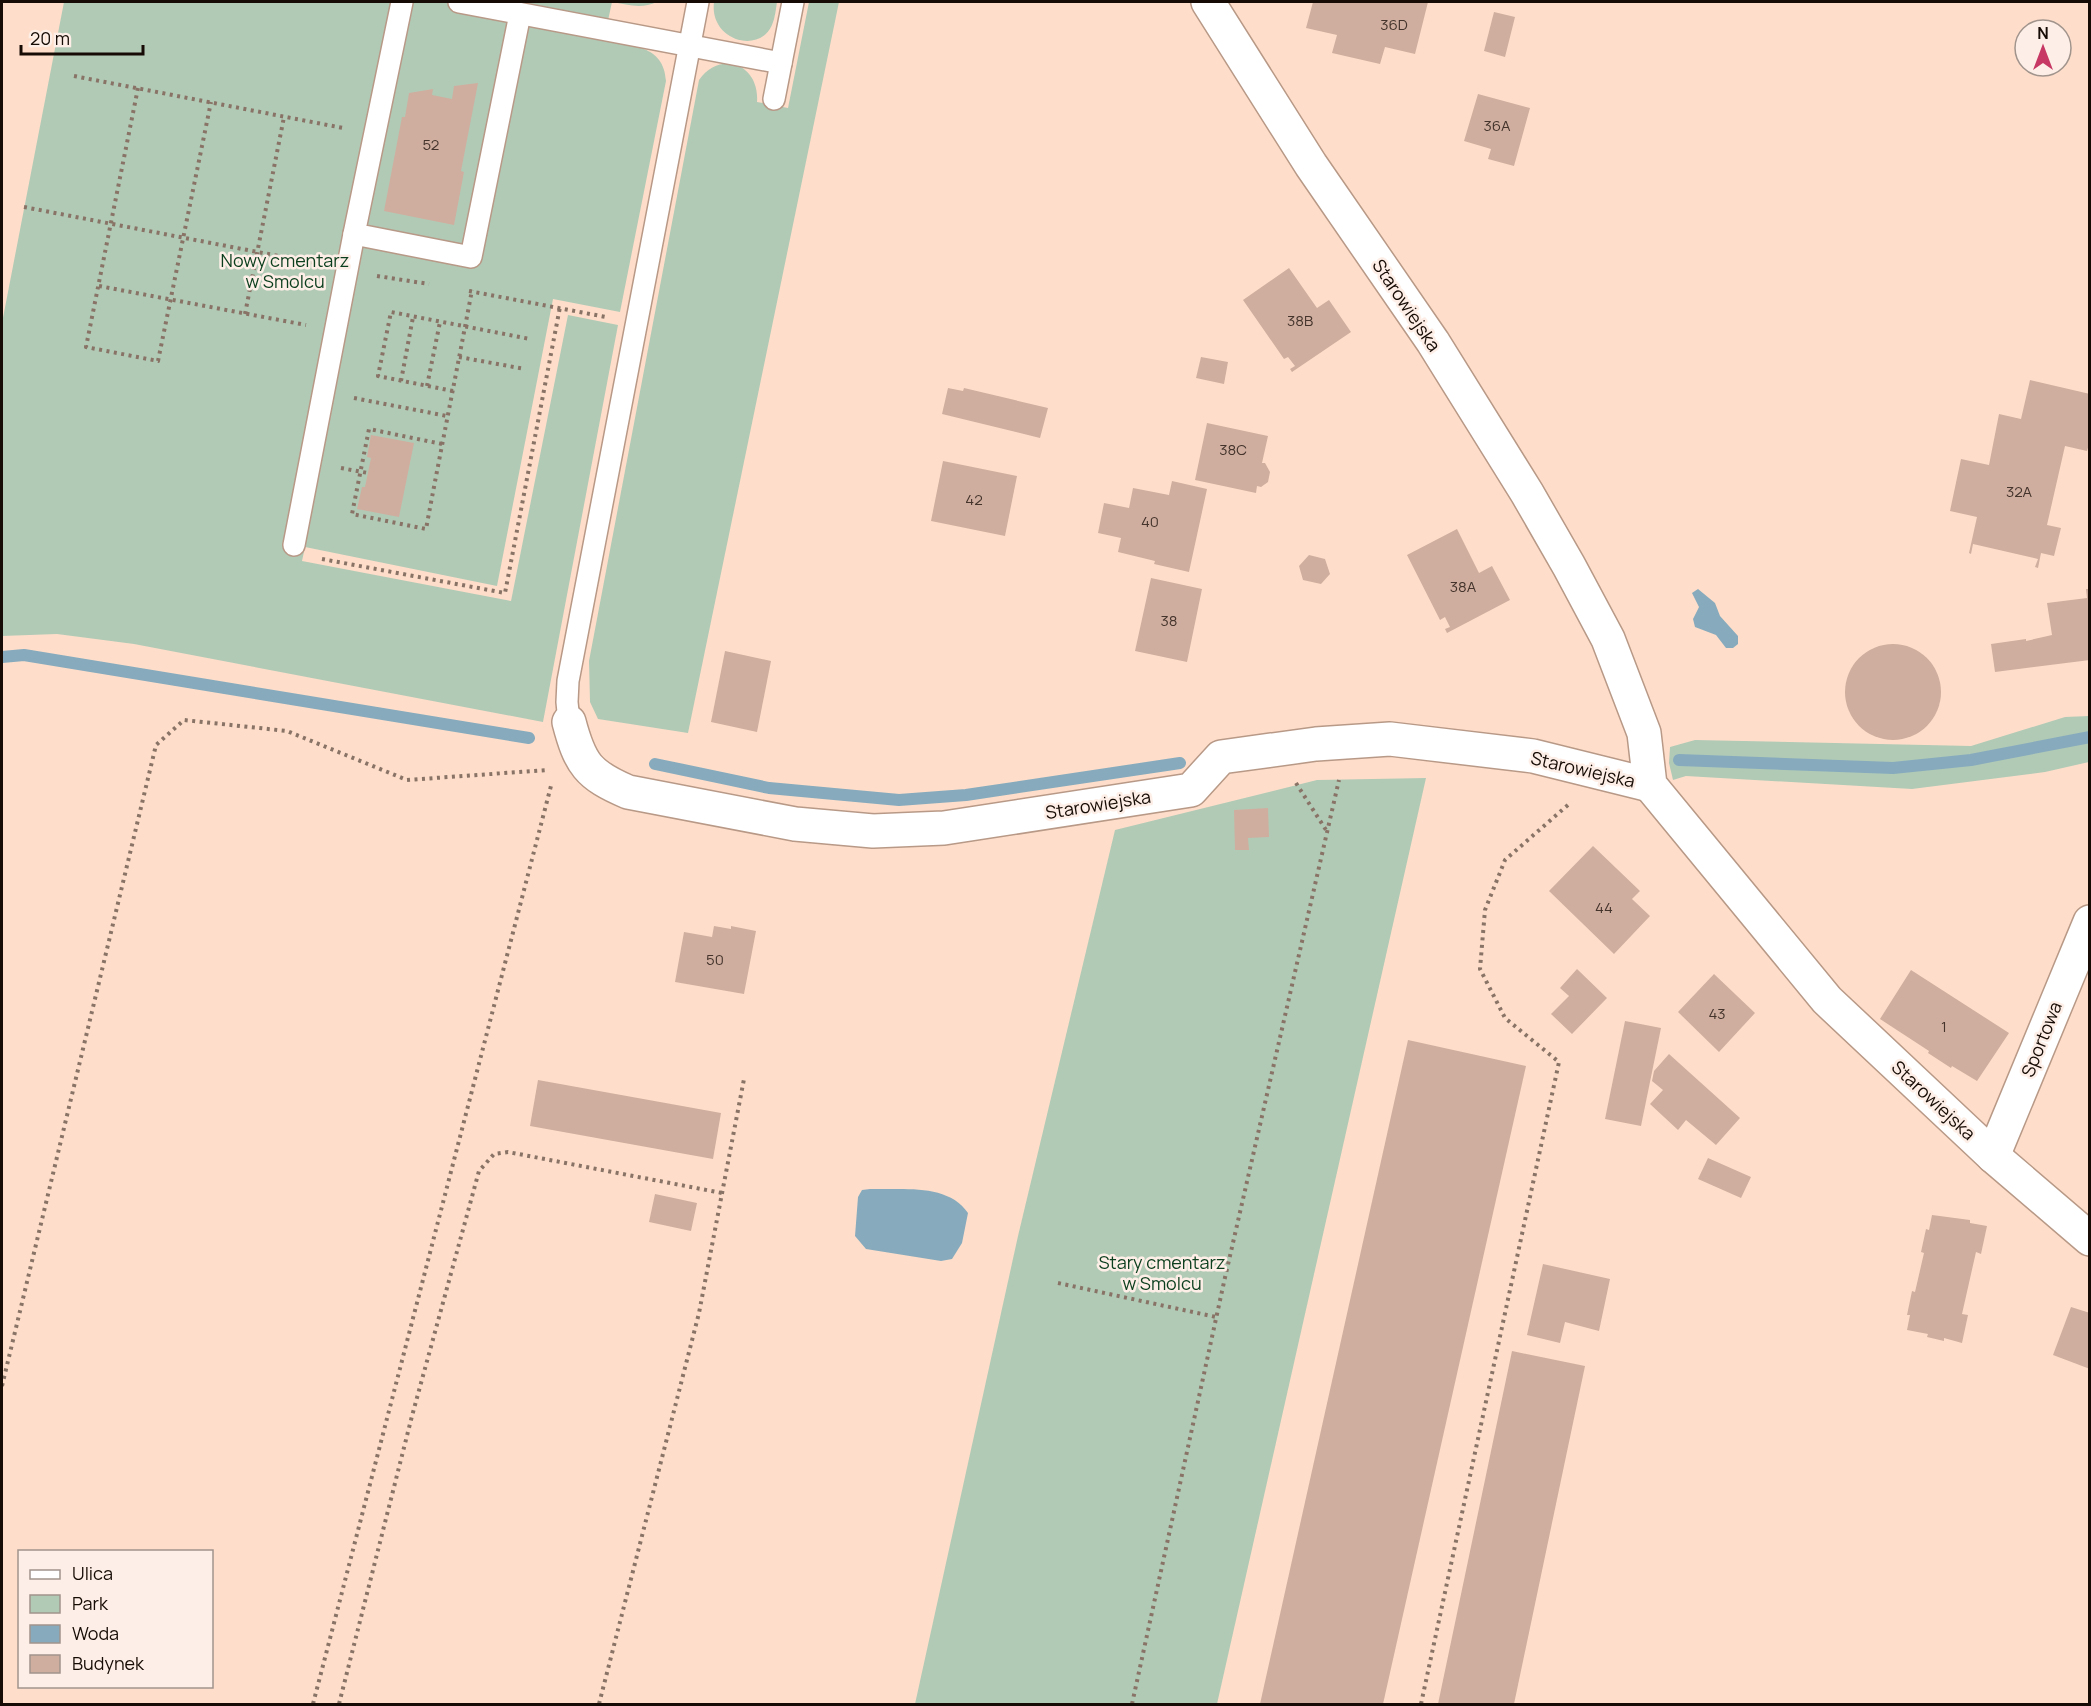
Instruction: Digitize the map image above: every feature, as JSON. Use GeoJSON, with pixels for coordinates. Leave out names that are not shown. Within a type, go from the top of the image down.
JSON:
{"type":"FeatureCollection","features":[{"type":"Feature","properties":{"kind":"street","name":"Starowiejska"},"geometry":{"type":"LineString","coordinates":[[1208,2],[1311,165],[1433,342],[1527,493],[1569,566],[1608,639],[1644,733],[1650,785],[1827,1000],[1993,1156],[2090,1239]]}},
{"type":"Feature","properties":{"kind":"street","name":"Starowiejska"},"geometry":{"type":"LineString","coordinates":[[569,722],[575,745],[587,767],[604,782],[628,792],[795,824],[873,831],[944,828],[1191,790],[1221,757],[1348,741],[1390,739],[1533,756],[1650,785]]}},
{"type":"Feature","properties":{"kind":"street","name":"Sportowa"},"geometry":{"type":"LineString","coordinates":[[1993,1156],[2090,922]]}},
{"type":"Feature","properties":{"kind":"lane"},"geometry":{"type":"LineString","coordinates":[[303,551],[335,331],[402,2]]}},
{"type":"Feature","properties":{"kind":"lane"},"geometry":{"type":"LineString","coordinates":[[459,2],[781,63]]}},
{"type":"Feature","properties":{"kind":"lane"},"geometry":{"type":"LineString","coordinates":[[569,722],[568,681],[698,2]]}},
{"type":"Feature","properties":{"kind":"lane"},"geometry":{"type":"LineString","coordinates":[[774,99],[793,2]]}},
{"type":"Feature","properties":{"kind":"lane"},"geometry":{"type":"LineString","coordinates":[[354,234],[471,257],[520,14]]}},
{"type":"Feature","properties":{"kind":"path"},"geometry":{"type":"LineString","coordinates":[[74,76],[374,134]]}},
{"type":"Feature","properties":{"kind":"path"},"geometry":{"type":"LineString","coordinates":[[138,88],[86,347],[159,361],[211,102]]}},
{"type":"Feature","properties":{"kind":"path"},"geometry":{"type":"LineString","coordinates":[[245,314],[284,117]]}},
{"type":"Feature","properties":{"kind":"path"},"geometry":{"type":"LineString","coordinates":[[24,207],[347,270],[436,285]]}},
{"type":"Feature","properties":{"kind":"path"},"geometry":{"type":"LineString","coordinates":[[99,286],[335,331]]}},
{"type":"Feature","properties":{"kind":"path"},"geometry":{"type":"LineString","coordinates":[[460,289],[560,307],[636,324]]}},
{"type":"Feature","properties":{"kind":"path"},"geometry":{"type":"LineString","coordinates":[[442,444],[369,429],[352,514],[426,529],[472,291]]}},
{"type":"Feature","properties":{"kind":"path"},"geometry":{"type":"LineString","coordinates":[[303,551],[505,593],[560,307]]}},
{"type":"Feature","properties":{"kind":"path"},"geometry":{"type":"LineString","coordinates":[[453,391],[378,376],[391,312],[530,339]]}},
{"type":"Feature","properties":{"kind":"path"},"geometry":{"type":"LineString","coordinates":[[401,381],[413,316]]}},
{"type":"Feature","properties":{"kind":"path"},"geometry":{"type":"LineString","coordinates":[[428,386],[440,322]]}},
{"type":"Feature","properties":{"kind":"path"},"geometry":{"type":"LineString","coordinates":[[459,357],[525,369]]}},
{"type":"Feature","properties":{"kind":"path"},"geometry":{"type":"LineString","coordinates":[[354,398],[448,416]]}},
{"type":"Feature","properties":{"kind":"path"},"geometry":{"type":"LineString","coordinates":[[339,468],[368,473]]}},
{"type":"Feature","properties":{"kind":"path"},"geometry":{"type":"LineString","coordinates":[[2,1386],[156,745],[184,720],[287,731],[407,780],[555,769]]}},
{"type":"Feature","properties":{"kind":"path"},"geometry":{"type":"LineString","coordinates":[[1132,1704],[1216,1317],[1348,741]]}},
{"type":"Feature","properties":{"kind":"path"},"geometry":{"type":"LineString","coordinates":[[1290,747],[1297,784],[1326,831]]}},
{"type":"Feature","properties":{"kind":"path"},"geometry":{"type":"LineString","coordinates":[[1421,1704],[1559,1062],[1505,1018],[1480,969],[1485,910],[1505,860],[1580,794],[1593,771]]}},
{"type":"Feature","properties":{"kind":"path"},"geometry":{"type":"LineString","coordinates":[[313,1704],[552,781]]}},
{"type":"Feature","properties":{"kind":"path"},"geometry":{"type":"LineString","coordinates":[[599,1704],[699,1313],[744,1079]]}},
{"type":"Feature","properties":{"kind":"path"},"geometry":{"type":"LineString","coordinates":[[339,1704],[412,1416],[479,1171],[494,1154],[508,1152],[722,1193]]}},
{"type":"Feature","properties":{"kind":"path"},"geometry":{"type":"LineString","coordinates":[[1058,1283],[1216,1317]]}},
{"type":"Feature","properties":{"kind":"green space","name":"Nowy cmentarz w Smolcu"},"geometry":{"type":"Polygon","coordinates":[[[64,2],[612,2],[604,39],[644,49],[659,60],[664,69],[666,81],[620,312],[553,299],[497,586],[305,547],[302,561],[511,601],[568,315],[618,325],[543,722],[134,644],[57,634],[2,636],[2,323],[64,2]]]}},
{"type":"Feature","properties":{"kind":"green space"},"geometry":{"type":"Polygon","coordinates":[[[612,2],[657,2],[640,6],[612,2]]]}},
{"type":"Feature","properties":{"kind":"green space"},"geometry":{"type":"Polygon","coordinates":[[[714,2],[777,2],[772,25],[766,34],[747,41],[736,39],[719,26],[714,2]]]}},
{"type":"Feature","properties":{"kind":"green space"},"geometry":{"type":"Polygon","coordinates":[[[809,2],[839,2],[688,733],[598,719],[590,702],[589,661],[699,80],[718,65],[737,66],[746,71],[752,79],[757,102],[788,108],[809,2]]]}},
{"type":"Feature","properties":{"kind":"green space"},"geometry":{"type":"Polygon","coordinates":[[[2089,716],[2089,762],[2045,772],[1912,789],[1686,776],[1673,780],[1669,763],[1670,747],[1695,740],[1971,746],[2065,717],[2089,716]]]}},
{"type":"Feature","properties":{"kind":"green space","name":"Stary cmentarz w Smolcu"},"geometry":{"type":"Polygon","coordinates":[[[1426,778],[1217,1704],[915,1704],[1018,1236],[1115,830],[1317,780],[1426,778]]]}},
{"type":"Feature","properties":{"kind":"water"},"geometry":{"type":"Polygon","coordinates":[[[1698,589],[1715,603],[1720,616],[1738,636],[1738,644],[1733,648],[1726,648],[1716,635],[1695,627],[1693,619],[1699,607],[1692,593],[1698,589]]]}},
{"type":"Feature","properties":{"kind":"water"},"geometry":{"type":"Polygon","coordinates":[[[862,1190],[937,1192],[959,1203],[968,1213],[962,1243],[952,1259],[941,1261],[866,1249],[855,1236],[858,1197],[862,1190]]]}},
{"type":"Feature","properties":{"kind":"building"},"geometry":{"type":"Polygon","coordinates":[[[1313,2],[1428,2],[1415,54],[1385,47],[1380,64],[1332,53],[1337,35],[1306,28],[1313,2]]]}},
{"type":"Feature","properties":{"kind":"building"},"geometry":{"type":"Polygon","coordinates":[[[1494,12],[1515,17],[1505,57],[1484,51],[1494,12]]]}},
{"type":"Feature","properties":{"kind":"building"},"geometry":{"type":"Polygon","coordinates":[[[478,83],[461,171],[464,172],[454,225],[384,211],[402,117],[405,117],[409,93],[433,89],[432,95],[452,99],[454,86],[478,83]]]}},
{"type":"Feature","properties":{"kind":"building"},"geometry":{"type":"Polygon","coordinates":[[[1478,94],[1530,108],[1514,166],[1488,159],[1491,149],[1464,141],[1478,94]]]}},
{"type":"Feature","properties":{"kind":"building"},"geometry":{"type":"Polygon","coordinates":[[[1289,268],[1317,308],[1329,300],[1351,332],[1292,372],[1290,369],[1295,366],[1288,357],[1284,359],[1243,300],[1289,268]]]}},
{"type":"Feature","properties":{"kind":"building"},"geometry":{"type":"Polygon","coordinates":[[[1201,357],[1228,362],[1224,384],[1196,378],[1201,357]]]}},
{"type":"Feature","properties":{"kind":"building"},"geometry":{"type":"Polygon","coordinates":[[[2030,380],[2090,394],[2090,441],[2087,451],[2065,446],[2047,525],[2061,528],[2054,556],[2041,553],[2038,568],[2035,567],[2038,559],[1973,544],[1971,554],[1969,553],[1977,517],[1950,511],[1961,459],[1989,465],[1999,414],[2021,419],[2030,380]]]}},
{"type":"Feature","properties":{"kind":"building"},"geometry":{"type":"Polygon","coordinates":[[[948,388],[963,391],[964,388],[1048,408],[1040,438],[942,414],[948,388]]]}},
{"type":"Feature","properties":{"kind":"building"},"geometry":{"type":"Polygon","coordinates":[[[1207,423],[1268,436],[1262,463],[1265,463],[1270,472],[1268,482],[1261,487],[1257,486],[1256,493],[1195,480],[1207,423]]]}},
{"type":"Feature","properties":{"kind":"building"},"geometry":{"type":"Polygon","coordinates":[[[371,435],[414,443],[399,517],[357,509],[362,487],[365,487],[371,458],[367,457],[371,435]]]}},
{"type":"Feature","properties":{"kind":"building"},"geometry":{"type":"Polygon","coordinates":[[[943,461],[1017,476],[1005,536],[931,521],[943,461]]]}},
{"type":"Feature","properties":{"kind":"building"},"geometry":{"type":"Polygon","coordinates":[[[1172,481],[1207,489],[1189,572],[1118,552],[1121,538],[1098,533],[1104,503],[1129,508],[1133,488],[1169,495],[1172,481]]]}},
{"type":"Feature","properties":{"kind":"building"},"geometry":{"type":"Polygon","coordinates":[[[1457,529],[1479,573],[1492,566],[1510,600],[1447,633],[1445,629],[1450,627],[1445,617],[1440,620],[1407,555],[1457,529]]]}},
{"type":"Feature","properties":{"kind":"building"},"geometry":{"type":"Polygon","coordinates":[[[1309,555],[1325,559],[1330,574],[1321,584],[1303,580],[1299,566],[1309,555]]]}},
{"type":"Feature","properties":{"kind":"building"},"geometry":{"type":"Polygon","coordinates":[[[1151,578],[1202,589],[1187,662],[1135,651],[1151,578]]]}},
{"type":"Feature","properties":{"kind":"building"},"geometry":{"type":"Polygon","coordinates":[[[2086,589],[2090,589],[2090,660],[1995,672],[1991,644],[2026,639],[2026,641],[2052,635],[2047,603],[2087,598],[2086,589]]]}},
{"type":"Feature","properties":{"kind":"building"},"geometry":{"type":"Polygon","coordinates":[[[1893,644],[1911,648],[1927,658],[1937,674],[1941,692],[1937,710],[1927,726],[1911,736],[1893,740],[1875,736],[1859,726],[1849,710],[1845,692],[1849,674],[1859,658],[1875,648],[1893,644]]]}},
{"type":"Feature","properties":{"kind":"building"},"geometry":{"type":"Polygon","coordinates":[[[725,651],[771,661],[757,732],[711,722],[725,651]]]}},
{"type":"Feature","properties":{"kind":"building"},"geometry":{"type":"Polygon","coordinates":[[[1268,808],[1269,837],[1248,838],[1249,850],[1235,850],[1234,810],[1268,808]]]}},
{"type":"Feature","properties":{"kind":"building"},"geometry":{"type":"Polygon","coordinates":[[[1593,846],[1640,891],[1632,899],[1650,916],[1614,954],[1549,891],[1593,846]]]}},
{"type":"Feature","properties":{"kind":"building"},"geometry":{"type":"Polygon","coordinates":[[[714,926],[731,929],[731,926],[756,931],[744,994],[675,982],[684,932],[712,937],[714,926]]]}},
{"type":"Feature","properties":{"kind":"building"},"geometry":{"type":"Polygon","coordinates":[[[1577,969],[1607,998],[1572,1034],[1551,1014],[1569,996],[1560,988],[1577,969]]]}},
{"type":"Feature","properties":{"kind":"building"},"geometry":{"type":"Polygon","coordinates":[[[1911,970],[2009,1033],[1977,1081],[1952,1066],[1951,1068],[1880,1019],[1911,970]]]}},
{"type":"Feature","properties":{"kind":"building"},"geometry":{"type":"Polygon","coordinates":[[[1714,974],[1755,1013],[1719,1052],[1678,1012],[1714,974]]]}},
{"type":"Feature","properties":{"kind":"building"},"geometry":{"type":"Polygon","coordinates":[[[1625,1021],[1661,1028],[1641,1126],[1605,1119],[1625,1021]]]}},
{"type":"Feature","properties":{"kind":"building"},"geometry":{"type":"Polygon","coordinates":[[[1408,1040],[1526,1066],[1383,1704],[1260,1704],[1408,1040]]]}},
{"type":"Feature","properties":{"kind":"building"},"geometry":{"type":"Polygon","coordinates":[[[1669,1054],[1740,1118],[1716,1145],[1686,1120],[1678,1130],[1650,1104],[1663,1090],[1652,1081],[1654,1071],[1669,1054]]]}},
{"type":"Feature","properties":{"kind":"building"},"geometry":{"type":"Polygon","coordinates":[[[538,1080],[721,1113],[713,1159],[530,1126],[538,1080]]]}},
{"type":"Feature","properties":{"kind":"building"},"geometry":{"type":"Polygon","coordinates":[[[1708,1158],[1751,1177],[1741,1198],[1698,1179],[1708,1158]]]}},
{"type":"Feature","properties":{"kind":"building"},"geometry":{"type":"Polygon","coordinates":[[[655,1194],[697,1203],[691,1231],[649,1222],[655,1194]]]}},
{"type":"Feature","properties":{"kind":"building"},"geometry":{"type":"Polygon","coordinates":[[[1932,1215],[1970,1220],[1970,1223],[1987,1226],[1981,1254],[1976,1252],[1962,1314],[1968,1315],[1962,1343],[1944,1338],[1944,1341],[1927,1337],[1928,1334],[1907,1330],[1910,1315],[1907,1315],[1912,1291],[1915,1292],[1924,1253],[1921,1252],[1926,1229],[1929,1230],[1932,1215]]]}},
{"type":"Feature","properties":{"kind":"building"},"geometry":{"type":"Polygon","coordinates":[[[1543,1264],[1610,1279],[1599,1331],[1565,1322],[1560,1343],[1527,1335],[1543,1264]]]}},
{"type":"Feature","properties":{"kind":"building"},"geometry":{"type":"Polygon","coordinates":[[[2071,1307],[2090,1313],[2090,1369],[2053,1355],[2071,1307]]]}},
{"type":"Feature","properties":{"kind":"building"},"geometry":{"type":"Polygon","coordinates":[[[1512,1351],[1585,1366],[1514,1704],[1438,1704],[1512,1351]]]}},
{"type":"Feature","properties":{"kind":"waterway"},"geometry":{"type":"LineString","coordinates":[[2,657],[24,655],[529,738]]}},
{"type":"Feature","properties":{"kind":"waterway"},"geometry":{"type":"LineString","coordinates":[[1679,760],[1893,768],[1971,760],[2090,737]]}},
{"type":"Feature","properties":{"kind":"waterway"},"geometry":{"type":"LineString","coordinates":[[655,764],[769,788],[899,800],[966,795],[1180,763]]}}]}
